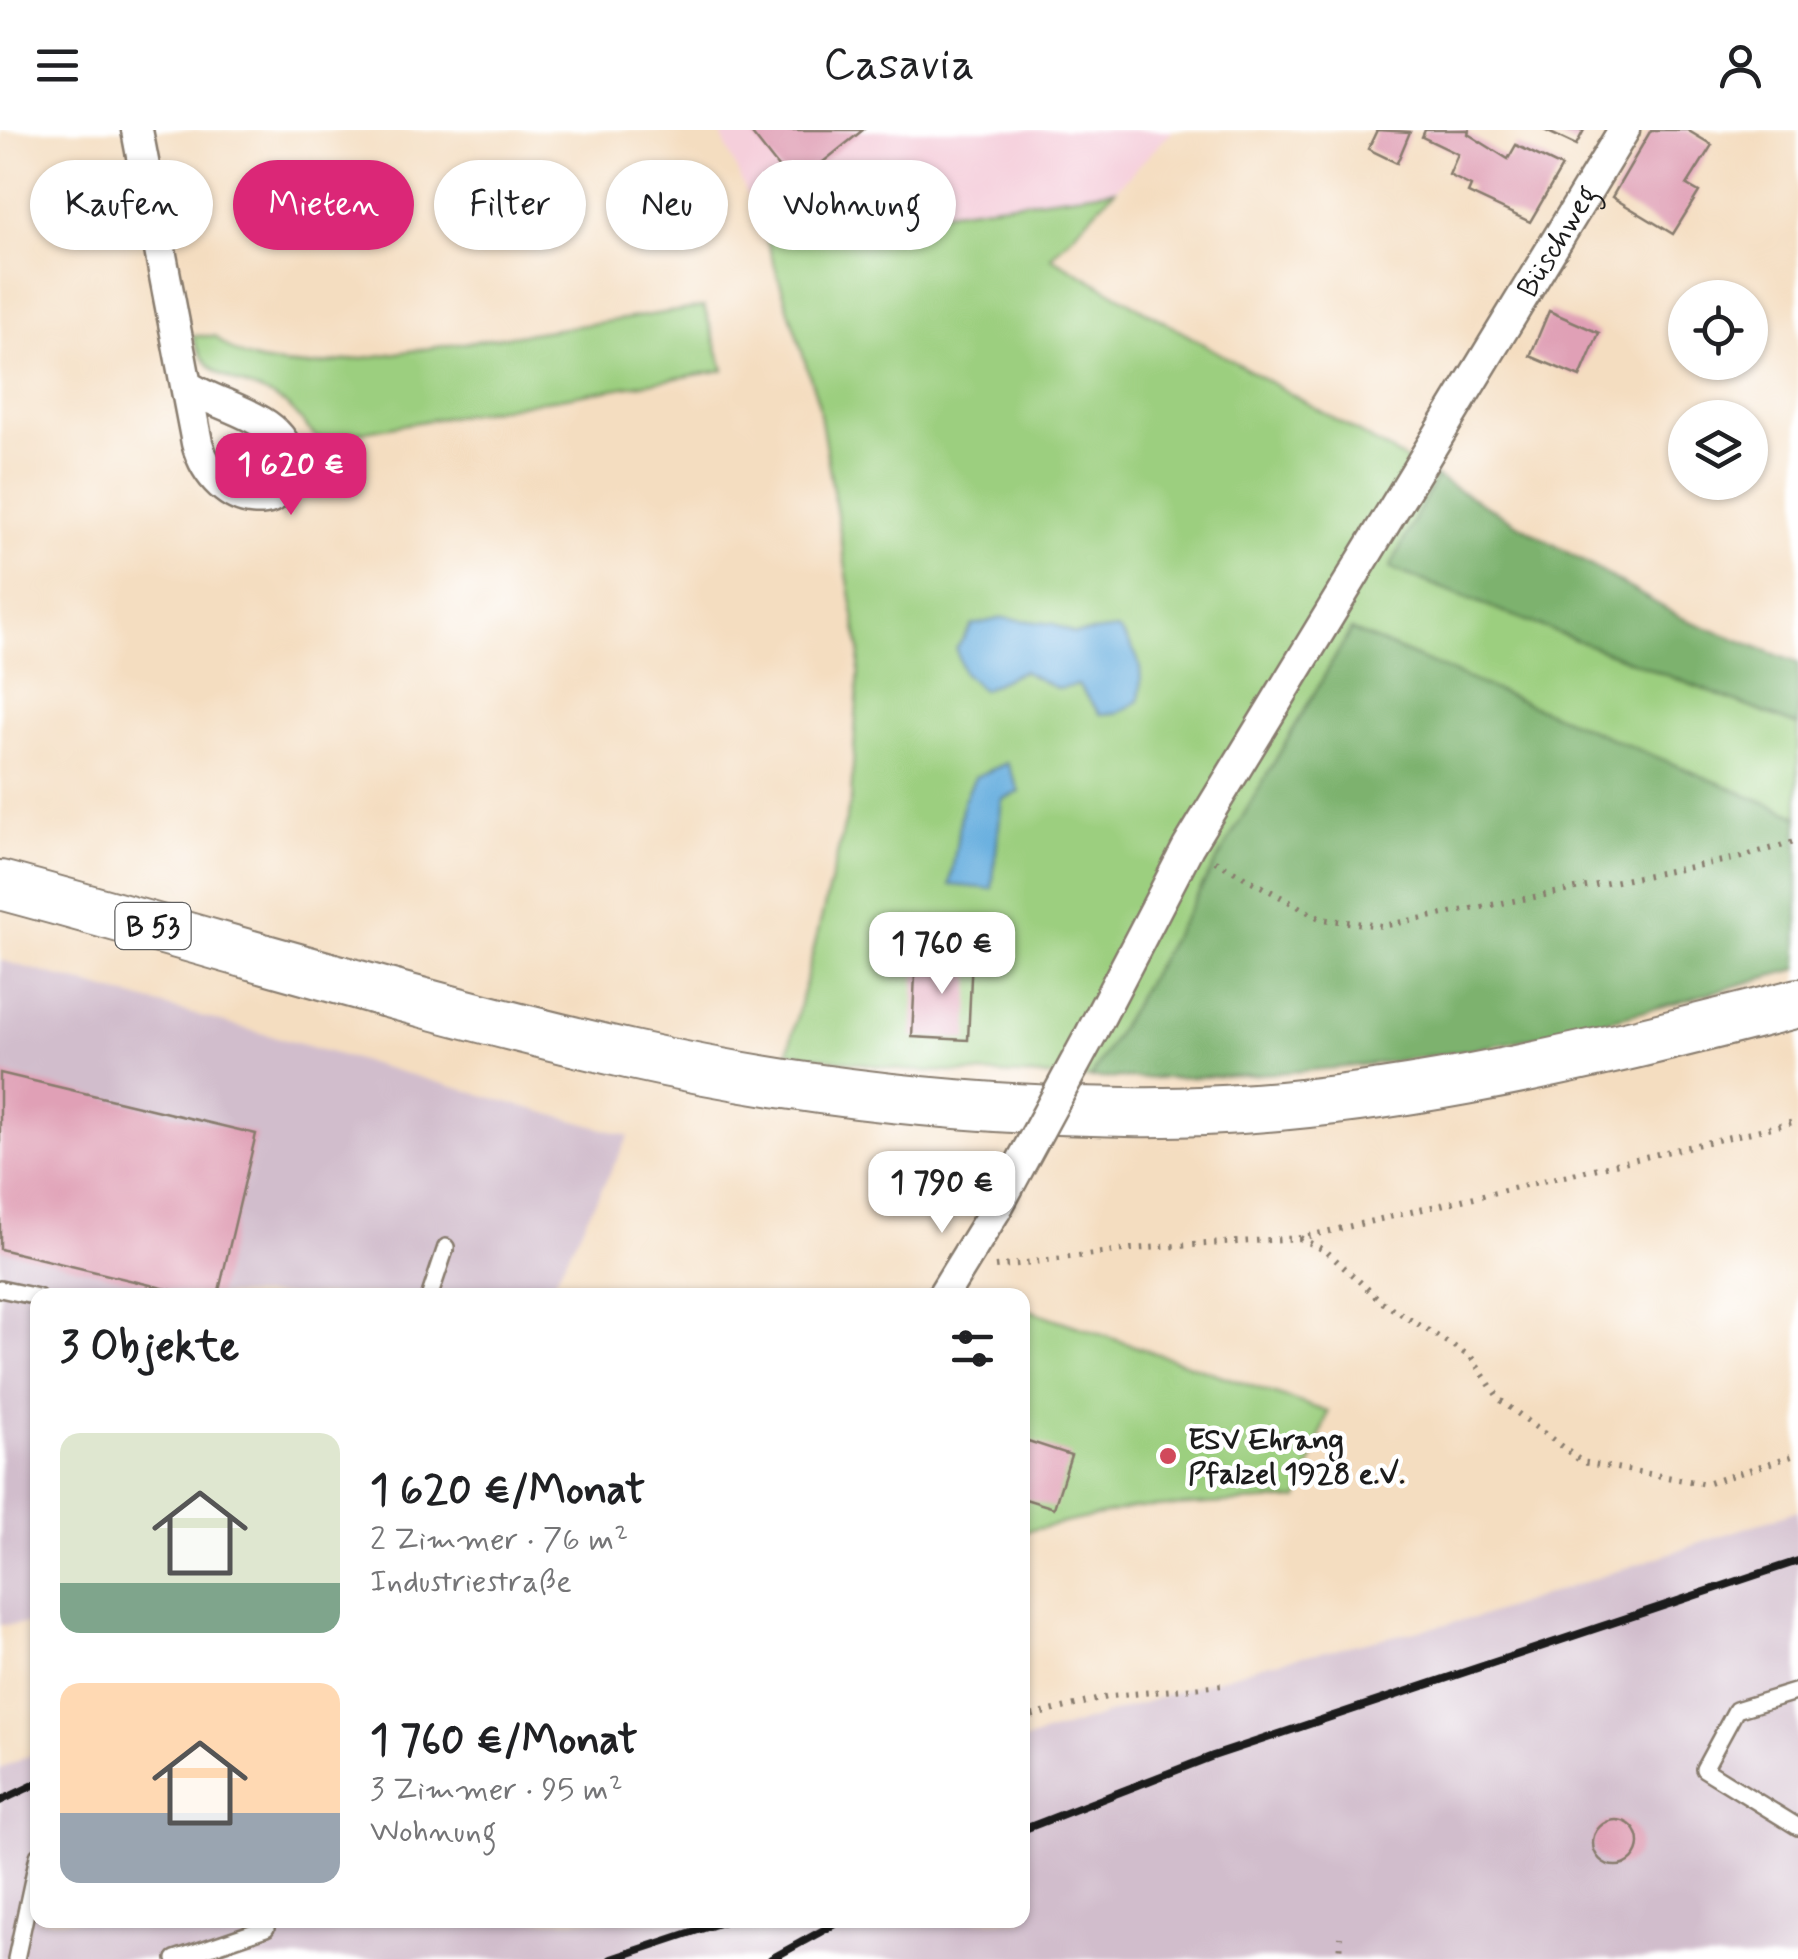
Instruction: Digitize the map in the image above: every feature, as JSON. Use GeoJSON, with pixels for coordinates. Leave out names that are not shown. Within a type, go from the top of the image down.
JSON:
{"type":"FeatureCollection","features":[{"type":"Feature","properties":{"kind":"main road","name":"B 53"},"geometry":{"type":"LineString","coordinates":[[0,885],[633,1055],[905,1100],[1014,1108],[1130,1112],[1372,1094],[1639,1042],[1798,1003]]}},
{"type":"Feature","properties":{"kind":"street"},"geometry":{"type":"LineString","coordinates":[[137,130],[186,384]]}},
{"type":"Feature","properties":{"kind":"street","name":"Büschweg"},"geometry":{"type":"LineString","coordinates":[[949,1284],[996,1209],[1188,846],[1624,130]]}},
{"type":"Feature","properties":{"kind":"lane"},"geometry":{"type":"LineString","coordinates":[[432,1288],[446,1247]]}},
{"type":"Feature","properties":{"kind":"lane"},"geometry":{"type":"LineString","coordinates":[[0,1289],[30,1296]]}},
{"type":"Feature","properties":{"kind":"lane"},"geometry":{"type":"LineString","coordinates":[[1798,1690],[1736,1710],[1704,1769],[1798,1827]]}},
{"type":"Feature","properties":{"kind":"lane"},"geometry":{"type":"LineString","coordinates":[[16,1959],[30,1893]]}},
{"type":"Feature","properties":{"kind":"lane"},"geometry":{"type":"LineString","coordinates":[[175,1959],[266,1928]]}},
{"type":"Feature","properties":{"kind":"path"},"geometry":{"type":"LineString","coordinates":[[1188,846],[1322,918],[1382,926],[1738,858],[1798,841]]}},
{"type":"Feature","properties":{"kind":"path"},"geometry":{"type":"LineString","coordinates":[[949,1284],[1131,1248],[1300,1238],[1798,1122]]}},
{"type":"Feature","properties":{"kind":"path"},"geometry":{"type":"LineString","coordinates":[[1300,1238],[1326,1251],[1382,1302],[1471,1357],[1500,1400],[1582,1462],[1706,1484],[1798,1454]]}},
{"type":"Feature","properties":{"kind":"path"},"geometry":{"type":"LineString","coordinates":[[1030,1716],[1112,1696],[1224,1685]]}},
{"type":"Feature","properties":{"kind":"path"},"geometry":{"type":"LineString","coordinates":[[1339,1959],[1340,1937]]}},
{"type":"Feature","properties":{"kind":"shaded area"},"geometry":{"type":"Polygon","coordinates":[[[719,130],[1173,130],[1115,190],[956,210],[956,160],[748,160],[748,196],[719,130]]]}},
{"type":"Feature","properties":{"kind":"shaded area"},"geometry":{"type":"Polygon","coordinates":[[[0,960],[629,1136],[551,1288],[30,1288],[30,1624],[0,1625],[0,960]]]}},
{"type":"Feature","properties":{"kind":"shaded area"},"geometry":{"type":"Polygon","coordinates":[[[1798,1510],[1798,1959],[0,1959],[0,1769],[30,1755],[30,1928],[1030,1928],[1030,1739],[1262,1665],[1487,1615],[1798,1510]]]}},
{"type":"Feature","properties":{"kind":"green space"},"geometry":{"type":"Polygon","coordinates":[[[1115,190],[1051,257],[1436,477],[1391,568],[1798,726],[1798,816],[1351,630],[1091,1078],[903,1070],[788,1052],[851,799],[860,651],[818,402],[770,250],[956,250],[956,210],[1115,190]]]}},
{"type":"Feature","properties":{"kind":"green space"},"geometry":{"type":"Polygon","coordinates":[[[704,307],[724,370],[319,439],[285,404],[209,366],[192,336],[215,336],[236,352],[259,361],[310,366],[704,307]]]}},
{"type":"Feature","properties":{"kind":"green space"},"geometry":{"type":"Polygon","coordinates":[[[1436,477],[1682,618],[1798,663],[1798,726],[1390,568],[1436,477]]]}},
{"type":"Feature","properties":{"kind":"green space"},"geometry":{"type":"Polygon","coordinates":[[[1351,630],[1798,816],[1798,969],[1591,1025],[1406,1060],[1280,1073],[1091,1078],[1351,630]]]}},
{"type":"Feature","properties":{"kind":"green space","name":"ESV Ehrang Pfalzel 1928 e.V."},"geometry":{"type":"Polygon","coordinates":[[[1030,1310],[1328,1412],[1299,1499],[1132,1508],[1030,1530],[1030,1310]]]}},
{"type":"Feature","properties":{"kind":"water"},"geometry":{"type":"Polygon","coordinates":[[[1003,618],[1054,624],[1074,634],[1118,629],[1139,662],[1139,701],[1118,713],[1100,714],[1078,685],[1058,689],[1022,671],[982,690],[963,672],[956,649],[972,625],[1003,618]]]}},
{"type":"Feature","properties":{"kind":"water"},"geometry":{"type":"Polygon","coordinates":[[[1007,763],[1020,792],[1002,799],[992,889],[950,885],[963,802],[975,777],[1007,763]]]}},
{"type":"Feature","properties":{"kind":"building"},"geometry":{"type":"Polygon","coordinates":[[[749,130],[863,130],[826,160],[773,160],[749,130]]]}},
{"type":"Feature","properties":{"kind":"building"},"geometry":{"type":"Polygon","coordinates":[[[1377,130],[1410,132],[1397,163],[1368,149],[1377,130]]]}},
{"type":"Feature","properties":{"kind":"building"},"geometry":{"type":"Polygon","coordinates":[[[1425,130],[1469,130],[1468,134],[1508,159],[1516,145],[1562,167],[1530,222],[1468,193],[1471,186],[1449,175],[1458,154],[1422,137],[1425,130]]]}},
{"type":"Feature","properties":{"kind":"building"},"geometry":{"type":"Polygon","coordinates":[[[1544,130],[1584,130],[1576,145],[1544,130]]]}},
{"type":"Feature","properties":{"kind":"building"},"geometry":{"type":"Polygon","coordinates":[[[1651,130],[1687,130],[1712,145],[1687,185],[1699,192],[1673,234],[1612,197],[1651,130]]]}},
{"type":"Feature","properties":{"kind":"building"},"geometry":{"type":"Polygon","coordinates":[[[1549,311],[1599,333],[1580,377],[1530,356],[1549,311]]]}},
{"type":"Feature","properties":{"kind":"building"},"geometry":{"type":"Polygon","coordinates":[[[916,954],[972,957],[968,1040],[912,1037],[916,954]]]}},
{"type":"Feature","properties":{"kind":"building"},"geometry":{"type":"Polygon","coordinates":[[[0,1073],[256,1134],[220,1288],[163,1288],[0,1249],[0,1073]]]}},
{"type":"Feature","properties":{"kind":"building"},"geometry":{"type":"Polygon","coordinates":[[[1030,1442],[1071,1455],[1054,1508],[1030,1500],[1030,1442]]]}},
{"type":"Feature","properties":{"kind":"building"},"geometry":{"type":"Polygon","coordinates":[[[1616,1820],[1632,1827],[1639,1843],[1632,1859],[1616,1866],[1600,1859],[1593,1843],[1600,1827],[1616,1820]]]}},
{"type":"Feature","properties":{"kind":"railway"},"geometry":{"type":"LineString","coordinates":[[1030,1827],[1213,1756],[1798,1561]]}},
{"type":"Feature","properties":{"kind":"railway"},"geometry":{"type":"LineString","coordinates":[[0,1801],[30,1787]]}},
{"type":"Feature","properties":{"kind":"railway"},"geometry":{"type":"LineString","coordinates":[[611,1959],[704,1928]]}},
{"type":"Feature","properties":{"kind":"railway"},"geometry":{"type":"LineString","coordinates":[[771,1959],[827,1928]]}},
{"type":"Feature","properties":{"kind":"place","name":"ESV Ehrang Pfalzel 1928 e.V."},"geometry":{"type":"Point","coordinates":[1168,1456]}}]}
